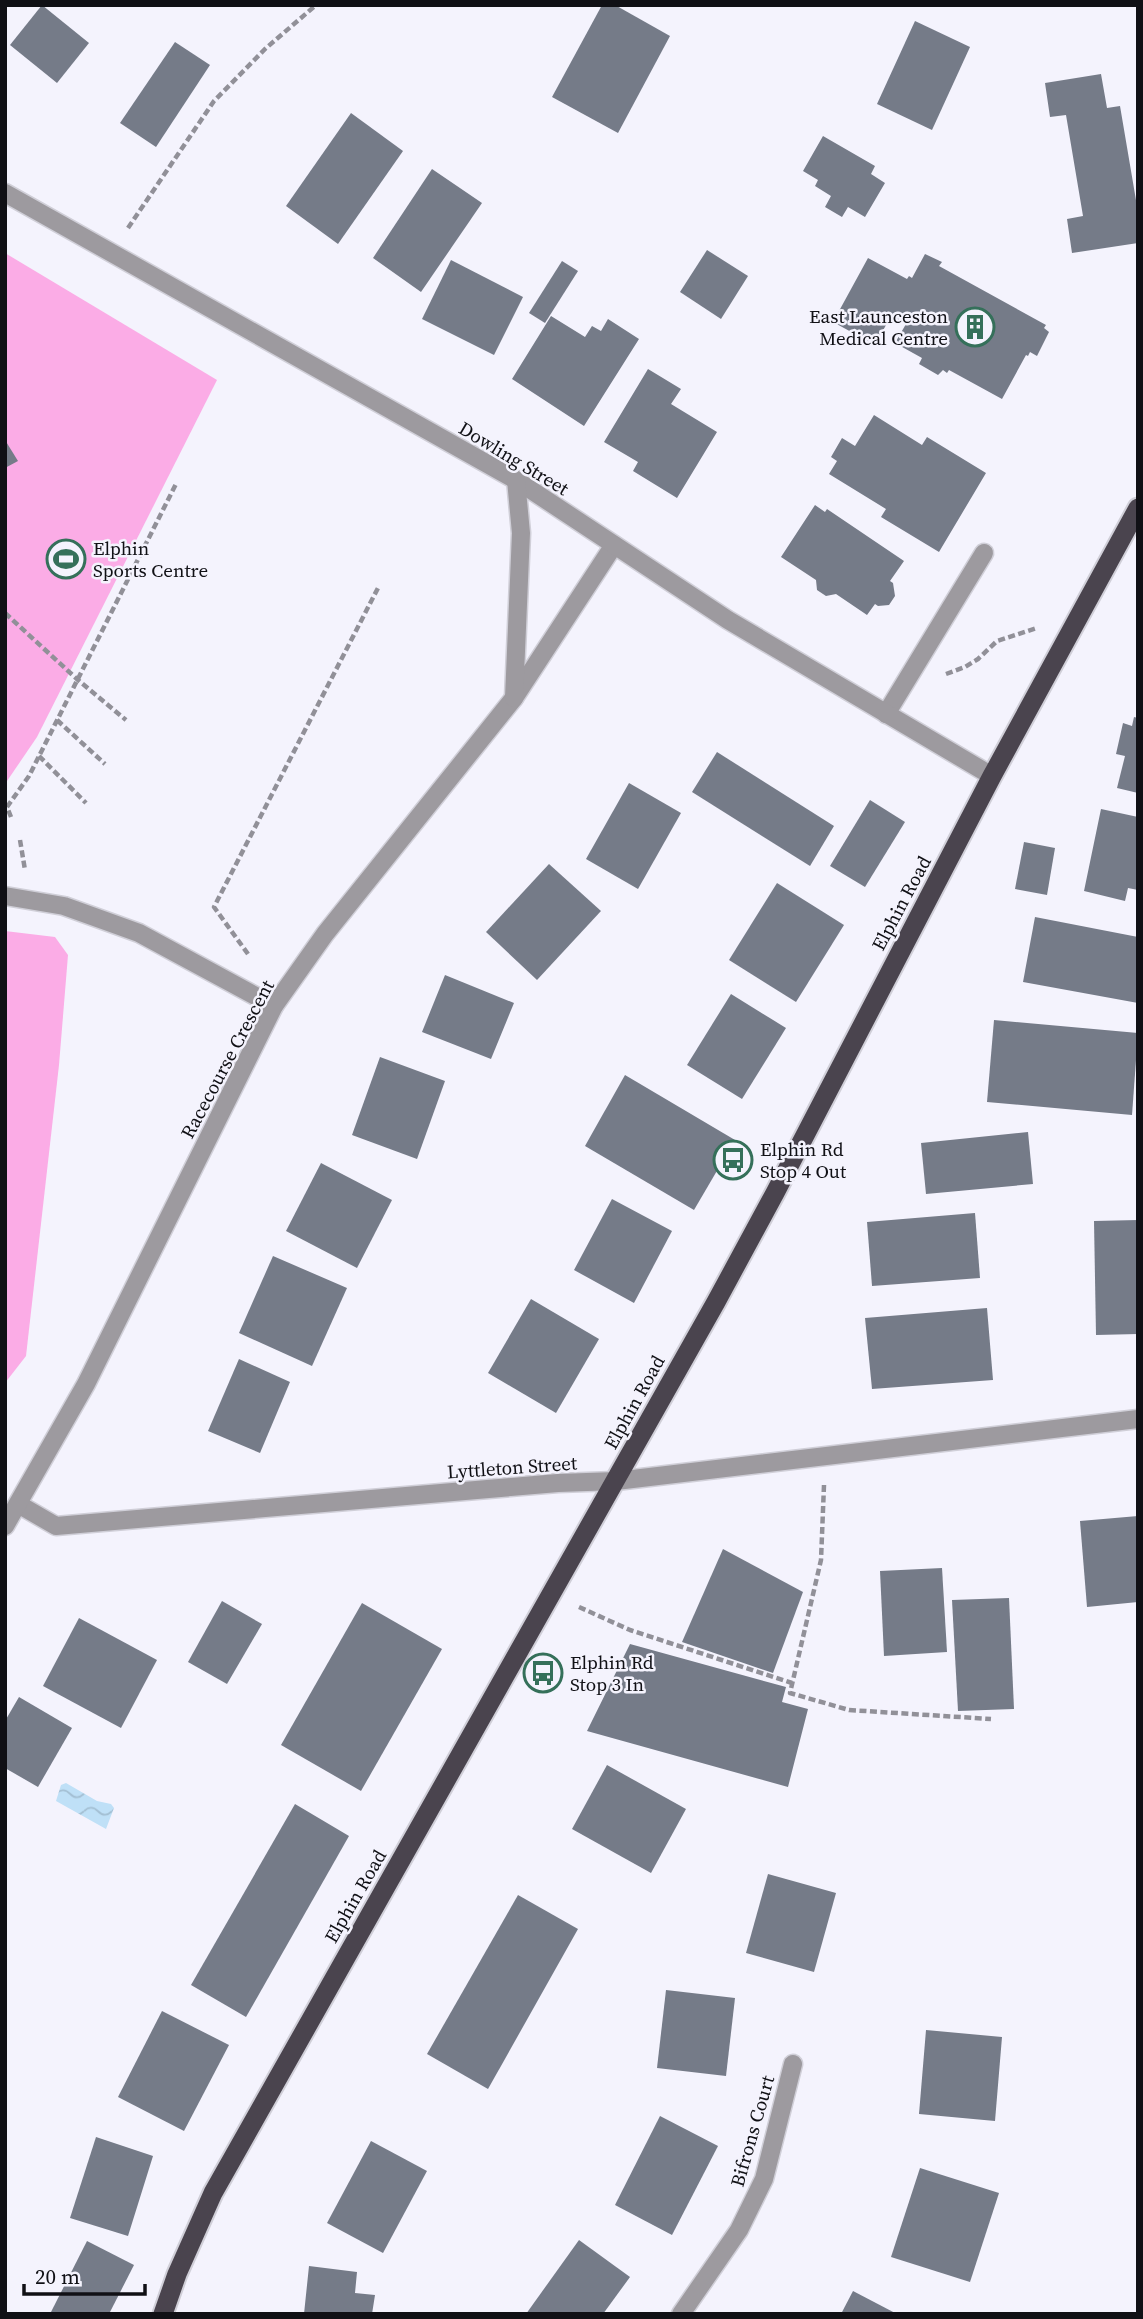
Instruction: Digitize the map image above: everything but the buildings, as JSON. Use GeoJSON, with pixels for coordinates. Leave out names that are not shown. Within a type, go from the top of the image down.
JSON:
{"type":"FeatureCollection","features":[{"type":"Feature","properties":{"kind":"highway","name":"Elphin Road"},"geometry":{"type":"LineString","coordinates":[[163,2314],[177,2274],[213,2193],[775,1193],[992,776],[1138,508]]}},
{"type":"Feature","properties":{"kind":"street","name":"Dowling Street"},"geometry":{"type":"LineString","coordinates":[[5,193],[516,481],[728,620],[992,776]]}},
{"type":"Feature","properties":{"kind":"street"},"geometry":{"type":"LineString","coordinates":[[514,698],[521,533],[516,481]]}},
{"type":"Feature","properties":{"kind":"street","name":"Racecourse Crescent"},"geometry":{"type":"LineString","coordinates":[[5,1525],[86,1384],[274,1006],[325,934],[514,698],[614,545]]}},
{"type":"Feature","properties":{"kind":"street"},"geometry":{"type":"LineString","coordinates":[[886,714],[984,553]]}},
{"type":"Feature","properties":{"kind":"street"},"geometry":{"type":"LineString","coordinates":[[5,896],[64,906],[139,933],[274,1006]]}},
{"type":"Feature","properties":{"kind":"street","name":"Lyttleton Street"},"geometry":{"type":"LineString","coordinates":[[19,1504],[56,1526],[616,1480],[1138,1419]]}},
{"type":"Feature","properties":{"kind":"street","name":"Bifrons Court"},"geometry":{"type":"LineString","coordinates":[[681,2314],[739,2230],[764,2179],[793,2064]]}},
{"type":"Feature","properties":{"kind":"path"},"geometry":{"type":"LineString","coordinates":[[111,254],[214,101],[265,48],[316,5]]}},
{"type":"Feature","properties":{"kind":"path"},"geometry":{"type":"LineString","coordinates":[[11,817],[8,807],[18,795],[39,756],[176,484]]}},
{"type":"Feature","properties":{"kind":"path"},"geometry":{"type":"LineString","coordinates":[[248,954],[214,907],[379,586]]}},
{"type":"Feature","properties":{"kind":"path"},"geometry":{"type":"LineString","coordinates":[[5,613],[126,720]]}},
{"type":"Feature","properties":{"kind":"path"},"geometry":{"type":"LineString","coordinates":[[905,684],[955,671],[978,659],[997,641],[1081,613]]}},
{"type":"Feature","properties":{"kind":"path"},"geometry":{"type":"LineString","coordinates":[[57,720],[104,764]]}},
{"type":"Feature","properties":{"kind":"path"},"geometry":{"type":"LineString","coordinates":[[39,756],[86,803]]}},
{"type":"Feature","properties":{"kind":"path"},"geometry":{"type":"LineString","coordinates":[[20,840],[25,871]]}},
{"type":"Feature","properties":{"kind":"path"},"geometry":{"type":"LineString","coordinates":[[825,1455],[821,1560],[789,1693],[849,1710],[991,1719]]}},
{"type":"Feature","properties":{"kind":"path"},"geometry":{"type":"LineString","coordinates":[[551,1595],[630,1630],[792,1683]]}},
{"type":"Feature","properties":{"kind":"shaded area","name":"Elphin Sports Centre"},"geometry":{"type":"Polygon","coordinates":[[[5,253],[217,380],[37,737],[5,784],[5,253]]]}},
{"type":"Feature","properties":{"kind":"shaded area"},"geometry":{"type":"Polygon","coordinates":[[[5,931],[55,937],[68,955],[59,1065],[26,1356],[5,1383],[5,931]]]}},
{"type":"Feature","properties":{"kind":"water"},"geometry":{"type":"Polygon","coordinates":[[[66,1783],[97,1801],[111,1804],[114,1808],[106,1829],[56,1801],[61,1785],[66,1783]]]}},
{"type":"Feature","properties":{"kind":"place","name":"East Launceston Medical Centre"},"geometry":{"type":"Point","coordinates":[975,327]}},
{"type":"Feature","properties":{"kind":"place","name":"Elphin Sports Centre"},"geometry":{"type":"Point","coordinates":[66,559]}},
{"type":"Feature","properties":{"kind":"place","name":"Elphin Rd Stop 4 Out"},"geometry":{"type":"Point","coordinates":[733,1160]}},
{"type":"Feature","properties":{"kind":"place","name":"Elphin Rd Stop 3 In"},"geometry":{"type":"Point","coordinates":[543,1673]}}]}
